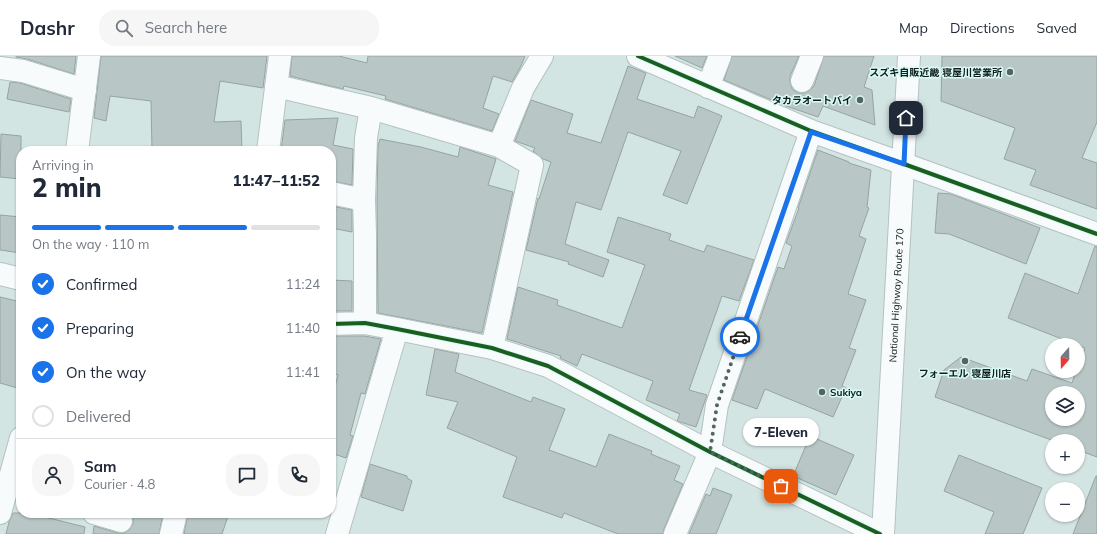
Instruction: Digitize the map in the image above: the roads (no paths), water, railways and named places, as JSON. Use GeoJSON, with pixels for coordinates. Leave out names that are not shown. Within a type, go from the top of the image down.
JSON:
{"type":"FeatureCollection","features":[{"type":"Feature","properties":{"kind":"main road"},"geometry":{"type":"LineString","coordinates":[[78,146],[89,56]]}},
{"type":"Feature","properties":{"kind":"main road"},"geometry":{"type":"LineString","coordinates":[[269,146],[280,56]]}},
{"type":"Feature","properties":{"kind":"main road"},"geometry":{"type":"LineString","coordinates":[[499,146],[523,88],[542,56]]}},
{"type":"Feature","properties":{"kind":"main road"},"geometry":{"type":"LineString","coordinates":[[638,56],[811,132],[1097,234]]}},
{"type":"Feature","properties":{"kind":"main road"},"geometry":{"type":"LineString","coordinates":[[708,86],[720,56]]}},
{"type":"Feature","properties":{"kind":"main road"},"geometry":{"type":"LineString","coordinates":[[802,81],[812,56]]}},
{"type":"Feature","properties":{"kind":"main road","name":"National Highway Route 170"},"geometry":{"type":"LineString","coordinates":[[882,534],[909,56]]}},
{"type":"Feature","properties":{"kind":"main road"},"geometry":{"type":"LineString","coordinates":[[0,68],[23,71],[85,90]]}},
{"type":"Feature","properties":{"kind":"main road"},"geometry":{"type":"LineString","coordinates":[[276,86],[371,108],[499,146],[532,165],[492,348]]}},
{"type":"Feature","properties":{"kind":"main road"},"geometry":{"type":"LineString","coordinates":[[365,323],[366,235],[364,200],[366,138],[371,108]]}},
{"type":"Feature","properties":{"kind":"main road"},"geometry":{"type":"LineString","coordinates":[[675,534],[710,452],[717,405],[811,132]]}},
{"type":"Feature","properties":{"kind":"main road"},"geometry":{"type":"LineString","coordinates":[[336,194],[364,200]]}},
{"type":"Feature","properties":{"kind":"main road"},"geometry":{"type":"LineString","coordinates":[[0,274],[16,278]]}},
{"type":"Feature","properties":{"kind":"main road"},"geometry":{"type":"LineString","coordinates":[[336,324],[365,323],[397,329],[492,348],[548,366],[710,452],[882,534]]}},
{"type":"Feature","properties":{"kind":"main road"},"geometry":{"type":"LineString","coordinates":[[337,534],[397,329]]}},
{"type":"Feature","properties":{"kind":"main road"},"geometry":{"type":"LineString","coordinates":[[0,513],[14,489],[16,474]]}},
{"type":"Feature","properties":{"kind":"main road"},"geometry":{"type":"LineString","coordinates":[[108,518],[121,523]]}},
{"type":"Feature","properties":{"kind":"main road"},"geometry":{"type":"LineString","coordinates":[[171,534],[175,518]]}},
{"type":"Feature","properties":{"kind":"place","name":"スズキ自販近畿 寝屋川営業所"},"geometry":{"type":"Point","coordinates":[1010,72]}},
{"type":"Feature","properties":{"kind":"place","name":"タカラオートバイ"},"geometry":{"type":"Point","coordinates":[860,100]}},
{"type":"Feature","properties":{"kind":"place","name":"フォーエル 寝屋川店"},"geometry":{"type":"Point","coordinates":[965,361]}},
{"type":"Feature","properties":{"kind":"place","name":"Sukiya"},"geometry":{"type":"Point","coordinates":[822,392]}},
{"type":"Feature","properties":{"kind":"place","name":"7-Eleven"},"geometry":{"type":"Point","coordinates":[781,486]}}]}
